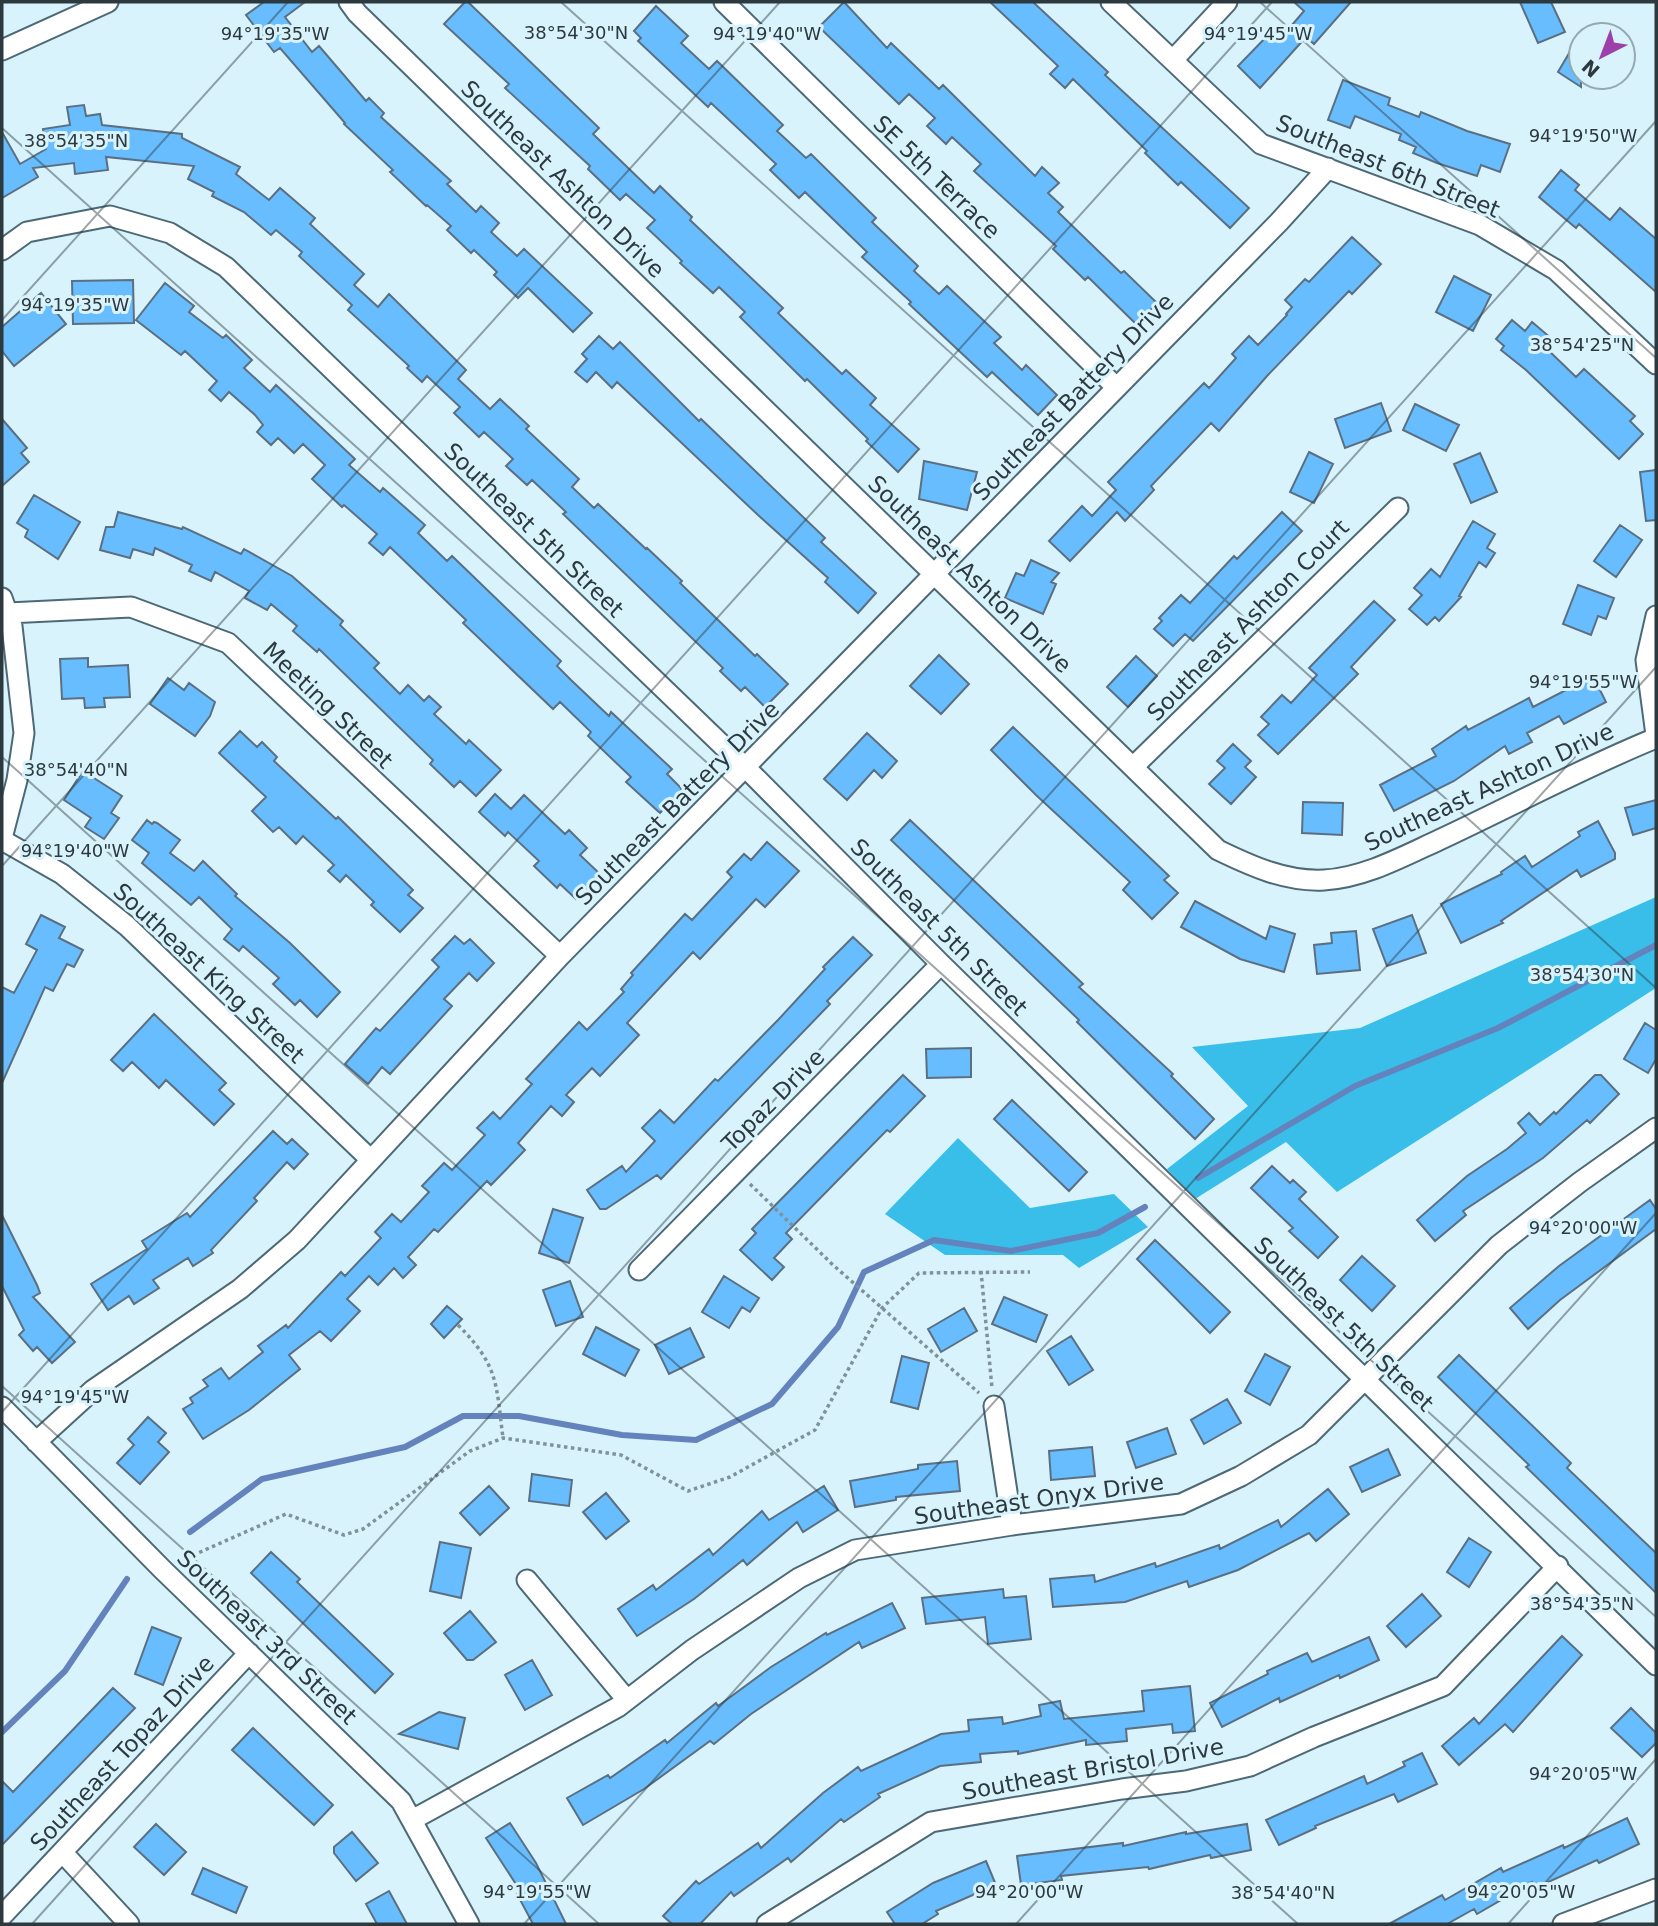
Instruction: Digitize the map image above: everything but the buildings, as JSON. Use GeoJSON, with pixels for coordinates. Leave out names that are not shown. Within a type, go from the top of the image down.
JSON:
{"type":"FeatureCollection","features":[{"type":"Feature","properties":{"kind":"street"},"geometry":{"type":"LineString","coordinates":[[2,50],[108,2]]}},
{"type":"Feature","properties":{"kind":"street","name":"Southeast Ashton Drive"},"geometry":{"type":"LineString","coordinates":[[349,2],[357,13],[1218,850],[1248,865],[1282,876],[1325,880],[1376,869],[1592,764],[1656,736]]}},
{"type":"Feature","properties":{"kind":"street","name":"SE 5th Terrace"},"geometry":{"type":"LineString","coordinates":[[723,2],[1116,387]]}},
{"type":"Feature","properties":{"kind":"street","name":"Southeast 6th Street"},"geometry":{"type":"LineString","coordinates":[[1111,2],[1261,144],[1480,225],[1556,270],[1656,364]]}},
{"type":"Feature","properties":{"kind":"street"},"geometry":{"type":"LineString","coordinates":[[1172,60],[1227,2]]}},
{"type":"Feature","properties":{"kind":"street","name":"Southeast Battery Drive"},"geometry":{"type":"LineString","coordinates":[[36,1441],[93,1390],[240,1289],[297,1240],[560,957],[1279,222],[1328,168]]}},
{"type":"Feature","properties":{"kind":"street","name":"Southeast 5th Street"},"geometry":{"type":"LineString","coordinates":[[2,250],[27,232],[110,216],[170,233],[226,267],[746,768],[941,964],[1656,1665]]}},
{"type":"Feature","properties":{"kind":"street","name":"Southeast Ashton Court"},"geometry":{"type":"LineString","coordinates":[[1133,767],[1398,508]]}},
{"type":"Feature","properties":{"kind":"street"},"geometry":{"type":"LineString","coordinates":[[2,839],[17,779],[24,733],[12,626],[5,606]]}},
{"type":"Feature","properties":{"kind":"street","name":"Meeting Street"},"geometry":{"type":"LineString","coordinates":[[5,606],[131,607],[229,643],[560,957]]}},
{"type":"Feature","properties":{"kind":"street"},"geometry":{"type":"LineString","coordinates":[[1656,616],[1646,660],[1656,736]]}},
{"type":"Feature","properties":{"kind":"street","name":"Southeast King Street"},"geometry":{"type":"LineString","coordinates":[[2,839],[62,874],[127,926],[370,1159]]}},
{"type":"Feature","properties":{"kind":"street","name":"Topaz Drive"},"geometry":{"type":"LineString","coordinates":[[639,1270],[941,964]]}},
{"type":"Feature","properties":{"kind":"street","name":"Southeast Onyx Drive"},"geometry":{"type":"LineString","coordinates":[[412,1820],[627,1700],[692,1650],[799,1577],[855,1550],[1012,1525],[1181,1504],[1241,1476],[1309,1435],[1499,1245],[1580,1182],[1656,1128]]}},
{"type":"Feature","properties":{"kind":"street"},"geometry":{"type":"LineString","coordinates":[[994,1406],[1012,1525]]}},
{"type":"Feature","properties":{"kind":"street","name":"Southeast 3rd Street"},"geometry":{"type":"LineString","coordinates":[[2,1407],[162,1569],[401,1801],[469,1924]]}},
{"type":"Feature","properties":{"kind":"street","name":"Southeast Bristol Drive"},"geometry":{"type":"LineString","coordinates":[[767,1924],[931,1822],[1122,1789],[1186,1781],[1250,1766],[1314,1737],[1443,1686],[1558,1566]]}},
{"type":"Feature","properties":{"kind":"street"},"geometry":{"type":"LineString","coordinates":[[527,1580],[627,1700]]}},
{"type":"Feature","properties":{"kind":"street","name":"Southeast Topaz Drive"},"geometry":{"type":"LineString","coordinates":[[2,1916],[249,1654]]}},
{"type":"Feature","properties":{"kind":"street"},"geometry":{"type":"LineString","coordinates":[[63,1853],[128,1924]]}},
{"type":"Feature","properties":{"kind":"street"},"geometry":{"type":"LineString","coordinates":[[1563,1924],[1656,1889]]}},
{"type":"Feature","properties":{"kind":"path"},"geometry":{"type":"LineString","coordinates":[[737,1171],[833,1265],[994,1406]]}},
{"type":"Feature","properties":{"kind":"path"},"geometry":{"type":"LineString","coordinates":[[981,1271],[994,1406]]}},
{"type":"Feature","properties":{"kind":"path"},"geometry":{"type":"LineString","coordinates":[[162,1569],[286,1514],[344,1535],[363,1529],[470,1451],[503,1438],[621,1455],[688,1491],[720,1480],[815,1430],[882,1308],[919,1273],[1030,1272]]}},
{"type":"Feature","properties":{"kind":"path"},"geometry":{"type":"LineString","coordinates":[[458,1325],[488,1360],[496,1382],[503,1438]]}},
{"type":"Feature","properties":{"kind":"shaded area"},"geometry":{"type":"Polygon","coordinates":[[[1656,897],[1656,988],[1337,1192],[1286,1142],[1195,1199],[1167,1169],[1248,1106],[1192,1047],[1360,1028],[1656,897]]]}},
{"type":"Feature","properties":{"kind":"shaded area"},"geometry":{"type":"Polygon","coordinates":[[[958,1138],[1030,1208],[1114,1194],[1148,1227],[1079,1268],[1063,1255],[945,1255],[885,1214],[958,1138]]]}},
{"type":"Feature","properties":{"kind":"waterway"},"geometry":{"type":"LineString","coordinates":[[1198,1178],[1355,1086],[1498,1028],[1656,945]]}},
{"type":"Feature","properties":{"kind":"waterway"},"geometry":{"type":"LineString","coordinates":[[190,1532],[262,1479],[405,1447],[463,1416],[519,1416],[622,1435],[696,1440],[772,1404],[838,1327],[864,1272],[934,1240],[1011,1251],[1098,1233],[1145,1207]]}},
{"type":"Feature","properties":{"kind":"waterway"},"geometry":{"type":"LineString","coordinates":[[2,1732],[65,1671],[127,1579]]}}]}
